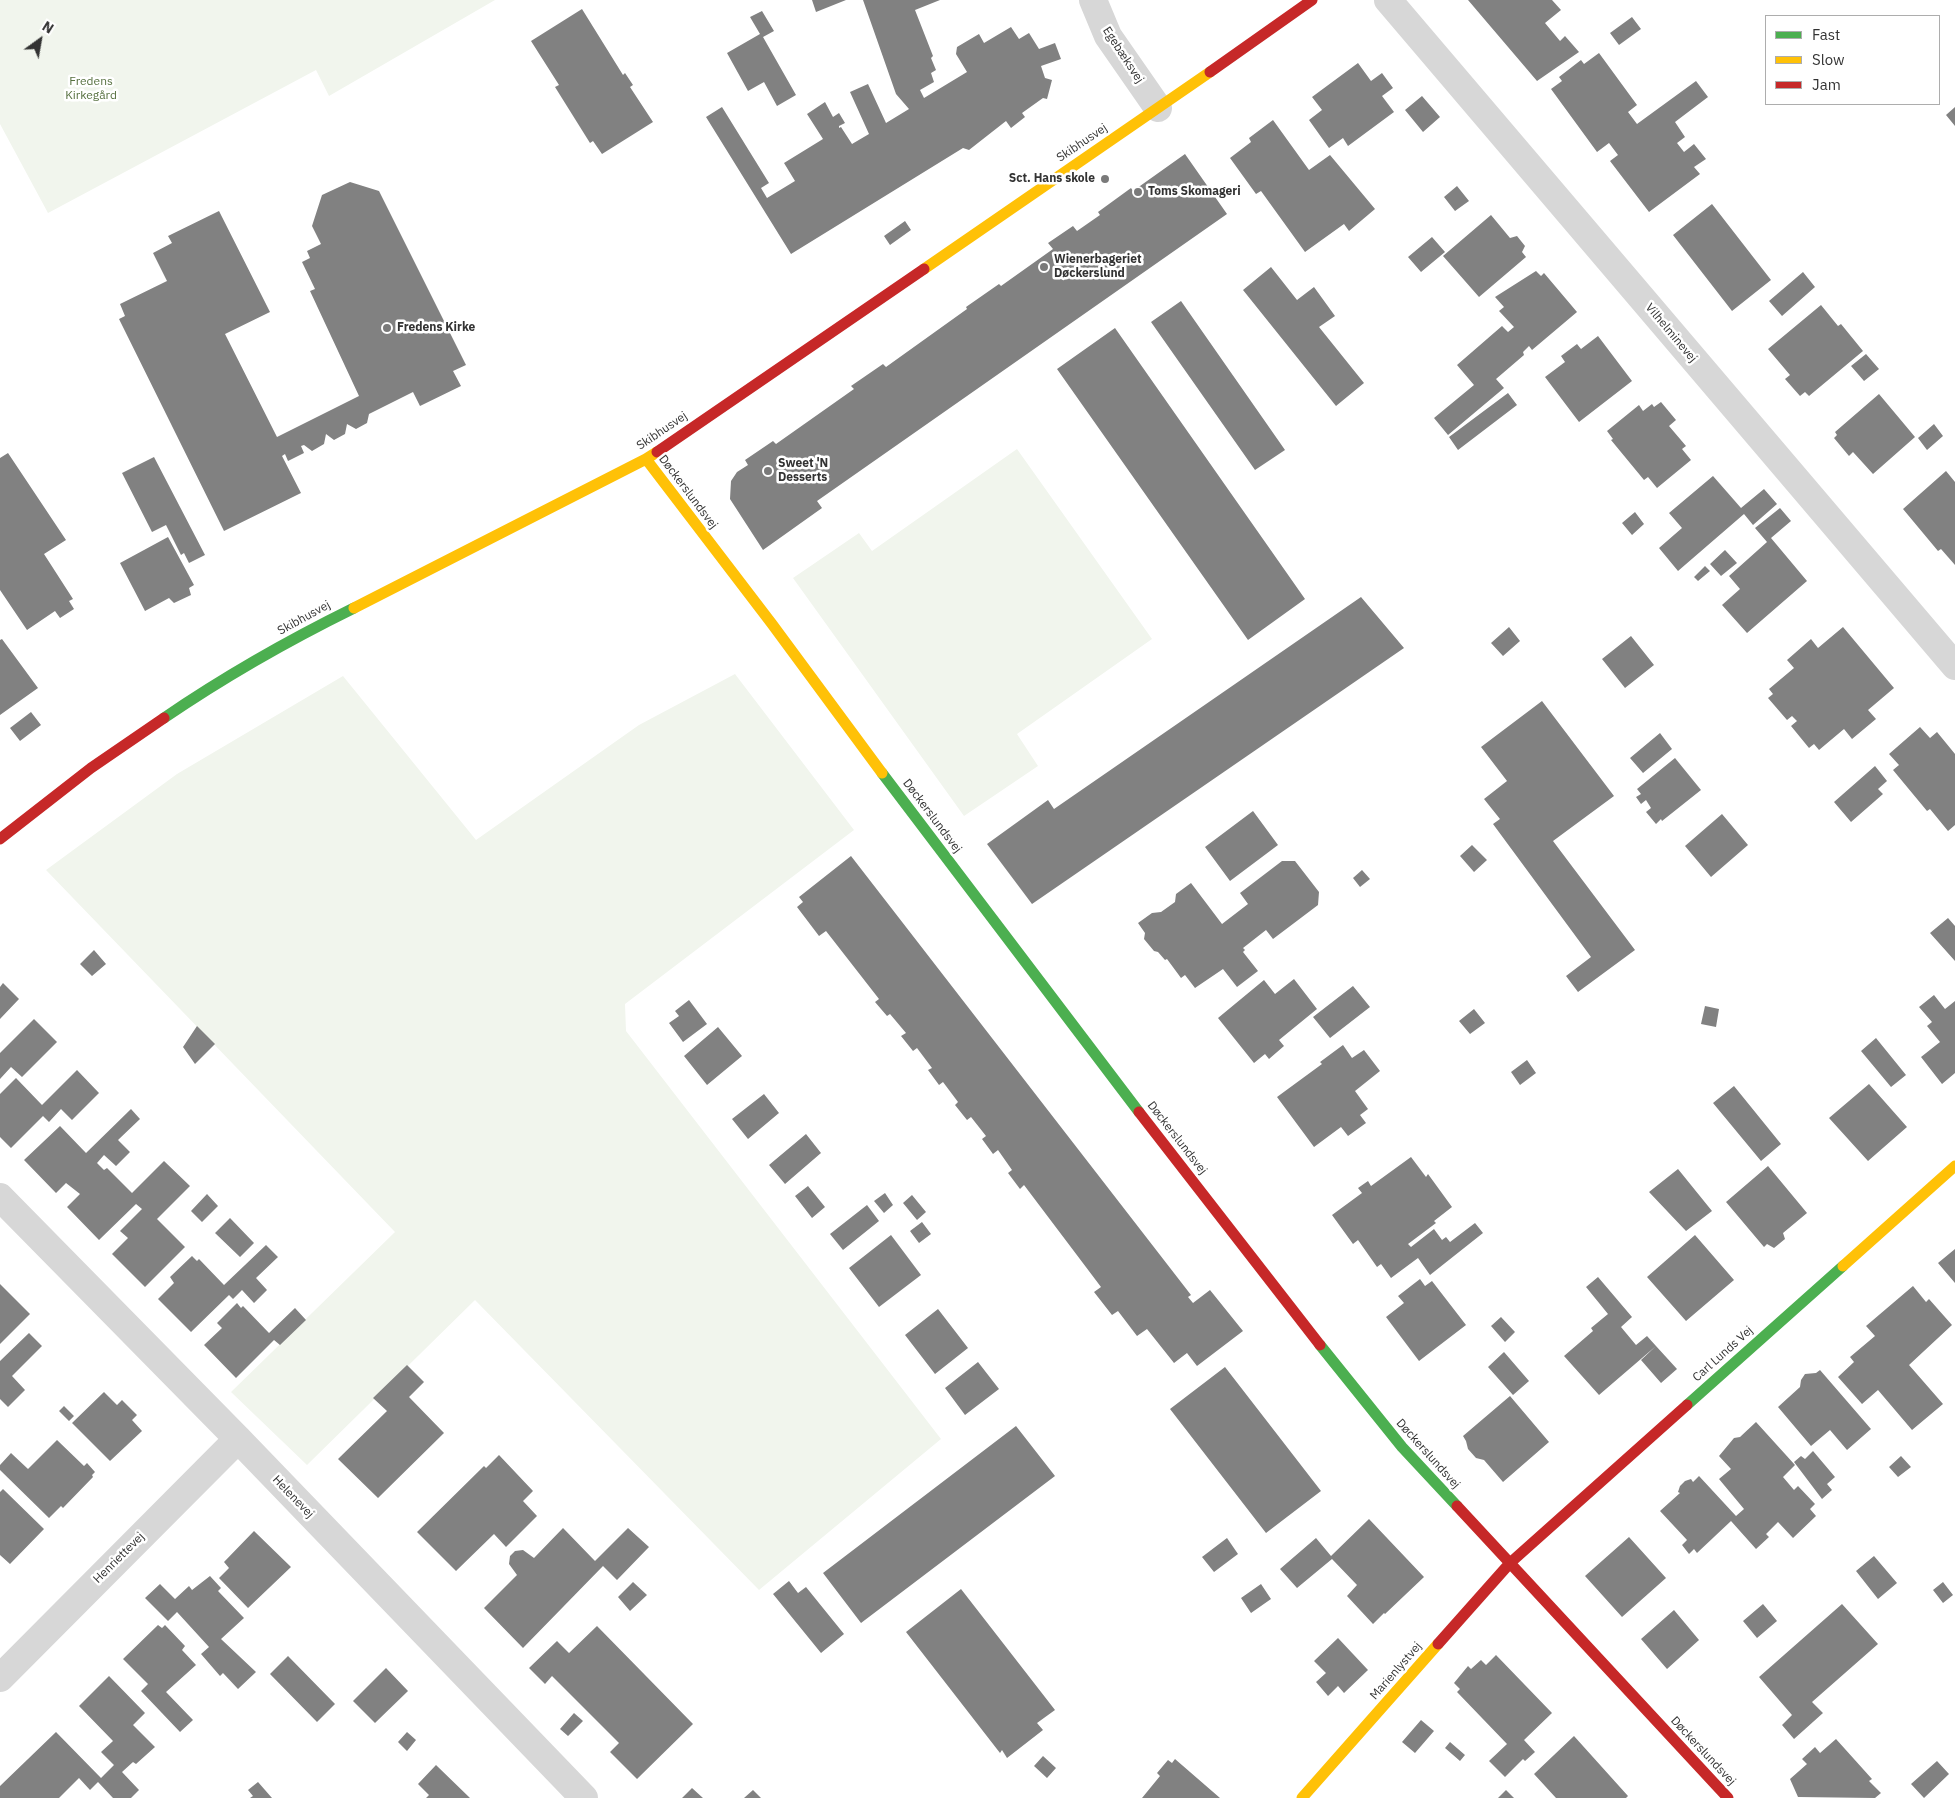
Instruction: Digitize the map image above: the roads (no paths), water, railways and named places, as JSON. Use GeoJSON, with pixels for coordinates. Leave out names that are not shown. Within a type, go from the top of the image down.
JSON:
{"type":"FeatureCollection","features":[{"type":"Feature","properties":{"kind":"street","name":"Egebæksvej"},"geometry":{"type":"LineString","coordinates":[[1093,0],[1108,36],[1158,108]]}},
{"type":"Feature","properties":{"kind":"street","name":"Skibhusvej"},"geometry":{"type":"LineString","coordinates":[[0,839],[90,768],[184,704],[274,650],[646,459],[1158,108],[1312,0]]}},
{"type":"Feature","properties":{"kind":"street","name":"Vilhelminevej"},"geometry":{"type":"LineString","coordinates":[[1388,0],[1955,666]]}},
{"type":"Feature","properties":{"kind":"street","name":"Døckerslundsvej"},"geometry":{"type":"LineString","coordinates":[[646,459],[1059,1007],[1294,1312],[1402,1447],[1728,1798]]}},
{"type":"Feature","properties":{"kind":"street","name":"Carl Lunds Vej"},"geometry":{"type":"LineString","coordinates":[[1510,1563],[1955,1166]]}},
{"type":"Feature","properties":{"kind":"street","name":"Helenevej"},"geometry":{"type":"LineString","coordinates":[[0,1197],[238,1439],[584,1798]]}},
{"type":"Feature","properties":{"kind":"street","name":"Henriettevej"},"geometry":{"type":"LineString","coordinates":[[0,1678],[238,1439]]}},
{"type":"Feature","properties":{"kind":"street","name":"Marienlystvej"},"geometry":{"type":"LineString","coordinates":[[1302,1798],[1510,1563]]}},
{"type":"Feature","properties":{"kind":"place","name":"Sct. Hans skole"},"geometry":{"type":"Point","coordinates":[1105,179]}},
{"type":"Feature","properties":{"kind":"place","name":"Toms Skomageri"},"geometry":{"type":"Point","coordinates":[1138,192]}},
{"type":"Feature","properties":{"kind":"place","name":"Wienerbageriet Døckerslund"},"geometry":{"type":"Point","coordinates":[1044,267]}},
{"type":"Feature","properties":{"kind":"place","name":"Fredens Kirke"},"geometry":{"type":"Point","coordinates":[387,328]}},
{"type":"Feature","properties":{"kind":"place","name":"Sweet 'N Desserts"},"geometry":{"type":"Point","coordinates":[768,471]}},
{"type":"Feature","properties":{"kind":"park label","name":"Fredens Kirkegård"},"geometry":{"type":"Point","coordinates":[91,89]}}]}
